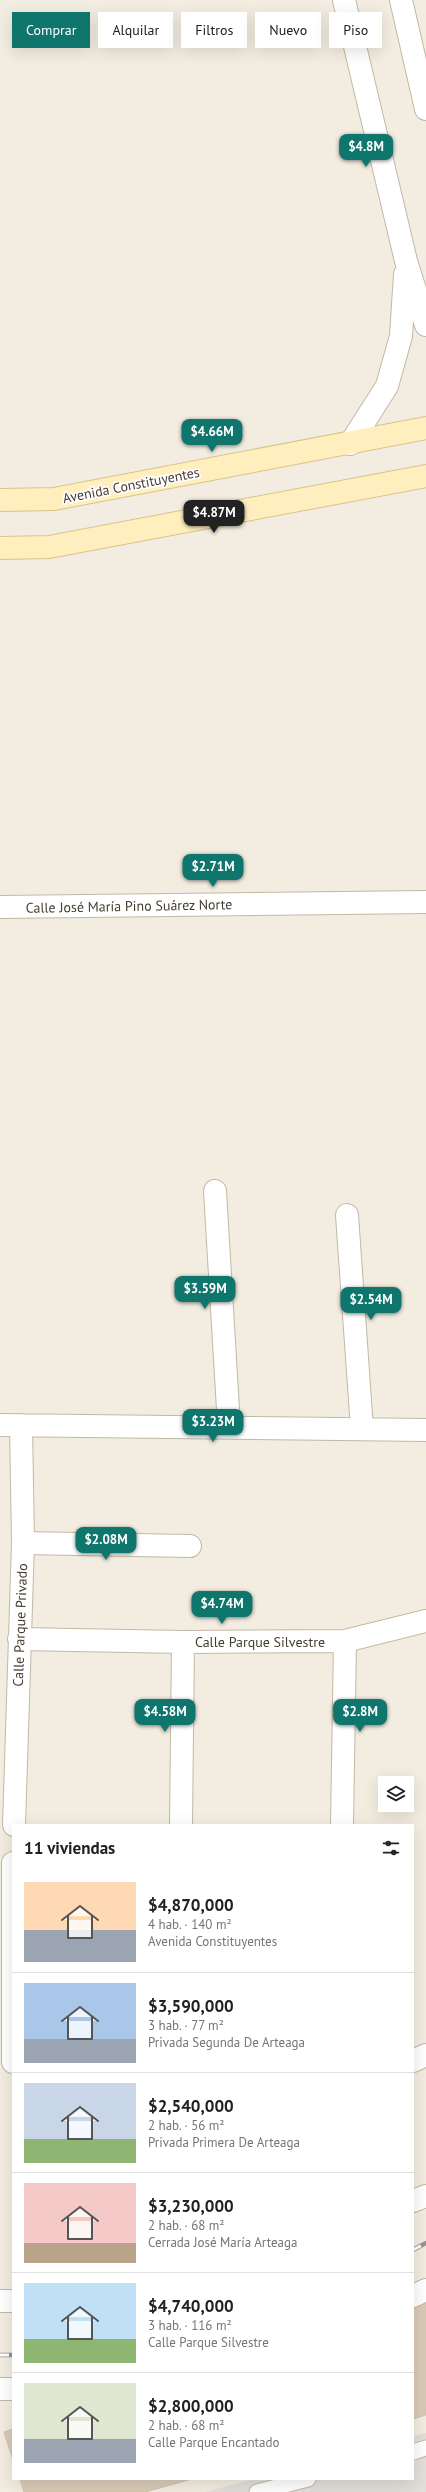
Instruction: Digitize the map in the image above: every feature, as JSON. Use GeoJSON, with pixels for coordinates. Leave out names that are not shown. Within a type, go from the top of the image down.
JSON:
{"type":"FeatureCollection","features":[{"type":"Feature","properties":{"kind":"main road","name":"Avenida Constituyentes"},"geometry":{"type":"LineString","coordinates":[[0,500],[54,499],[350,444],[426,428]]}},
{"type":"Feature","properties":{"kind":"main road"},"geometry":{"type":"LineString","coordinates":[[0,548],[49,548],[425,475]]}},
{"type":"Feature","properties":{"kind":"street"},"geometry":{"type":"LineString","coordinates":[[344,0],[406,261],[426,325]]}},
{"type":"Feature","properties":{"kind":"street"},"geometry":{"type":"LineString","coordinates":[[401,0],[420,51],[426,109]]}},
{"type":"Feature","properties":{"kind":"street"},"geometry":{"type":"LineString","coordinates":[[350,444],[387,386],[401,336],[406,261]]}},
{"type":"Feature","properties":{"kind":"street","name":"Calle José María Pino Suárez Norte"},"geometry":{"type":"LineString","coordinates":[[0,907],[426,902]]}},
{"type":"Feature","properties":{"kind":"street"},"geometry":{"type":"LineString","coordinates":[[215,1191],[229,1426]]}},
{"type":"Feature","properties":{"kind":"street"},"geometry":{"type":"LineString","coordinates":[[347,1216],[362,1429]]}},
{"type":"Feature","properties":{"kind":"street"},"geometry":{"type":"LineString","coordinates":[[0,1425],[229,1426],[426,1430]]}},
{"type":"Feature","properties":{"kind":"street","name":"Calle Parque Privado"},"geometry":{"type":"LineString","coordinates":[[14,1824],[23,1543],[21,1425]]}},
{"type":"Feature","properties":{"kind":"street"},"geometry":{"type":"LineString","coordinates":[[23,1543],[190,1546]]}},
{"type":"Feature","properties":{"kind":"street","name":"Calle Parque Silvestre"},"geometry":{"type":"LineString","coordinates":[[19,1639],[183,1642],[345,1641],[426,1621]]}},
{"type":"Feature","properties":{"kind":"street"},"geometry":{"type":"LineString","coordinates":[[342,1824],[345,1641]]}},
{"type":"Feature","properties":{"kind":"street"},"geometry":{"type":"LineString","coordinates":[[181,1824],[183,1642]]}},
{"type":"Feature","properties":{"kind":"street"},"geometry":{"type":"LineString","coordinates":[[414,2061],[426,2055]]}},
{"type":"Feature","properties":{"kind":"street"},"geometry":{"type":"LineString","coordinates":[[414,2201],[426,2196]]}},
{"type":"Feature","properties":{"kind":"street"},"geometry":{"type":"LineString","coordinates":[[414,2296],[426,2290]]}},
{"type":"Feature","properties":{"kind":"street"},"geometry":{"type":"LineString","coordinates":[[0,2301],[12,2301]]}},
{"type":"Feature","properties":{"kind":"street"},"geometry":{"type":"LineString","coordinates":[[0,2389],[12,2389]]}},
{"type":"Feature","properties":{"kind":"lane"},"geometry":{"type":"LineString","coordinates":[[414,2452],[426,2448]]}},
{"type":"Feature","properties":{"kind":"lane"},"geometry":{"type":"LineString","coordinates":[[262,2491],[304,2480]]}},
{"type":"Feature","properties":{"kind":"shaded area"},"geometry":{"type":"Polygon","coordinates":[[[426,2433],[426,2492],[205,2492],[250,2480],[414,2480],[414,2436],[426,2433]]]}},
{"type":"Feature","properties":{"kind":"building"},"geometry":{"type":"Polygon","coordinates":[[[426,2300],[426,2415],[414,2419],[414,2305],[426,2300]]]}},
{"type":"Feature","properties":{"kind":"building"},"geometry":{"type":"Polygon","coordinates":[[[12,2429],[12,2457],[4,2432],[12,2429]]]}},
{"type":"Feature","properties":{"kind":"building"},"geometry":{"type":"Polygon","coordinates":[[[20,2480],[188,2480],[145,2492],[24,2492],[20,2480]]]}},
{"type":"Feature","properties":{"kind":"railway"},"geometry":{"type":"LineString","coordinates":[[414,2249],[426,2243]]}},
{"type":"Feature","properties":{"kind":"railway"},"geometry":{"type":"LineString","coordinates":[[0,2355],[12,2355]]}}]}
